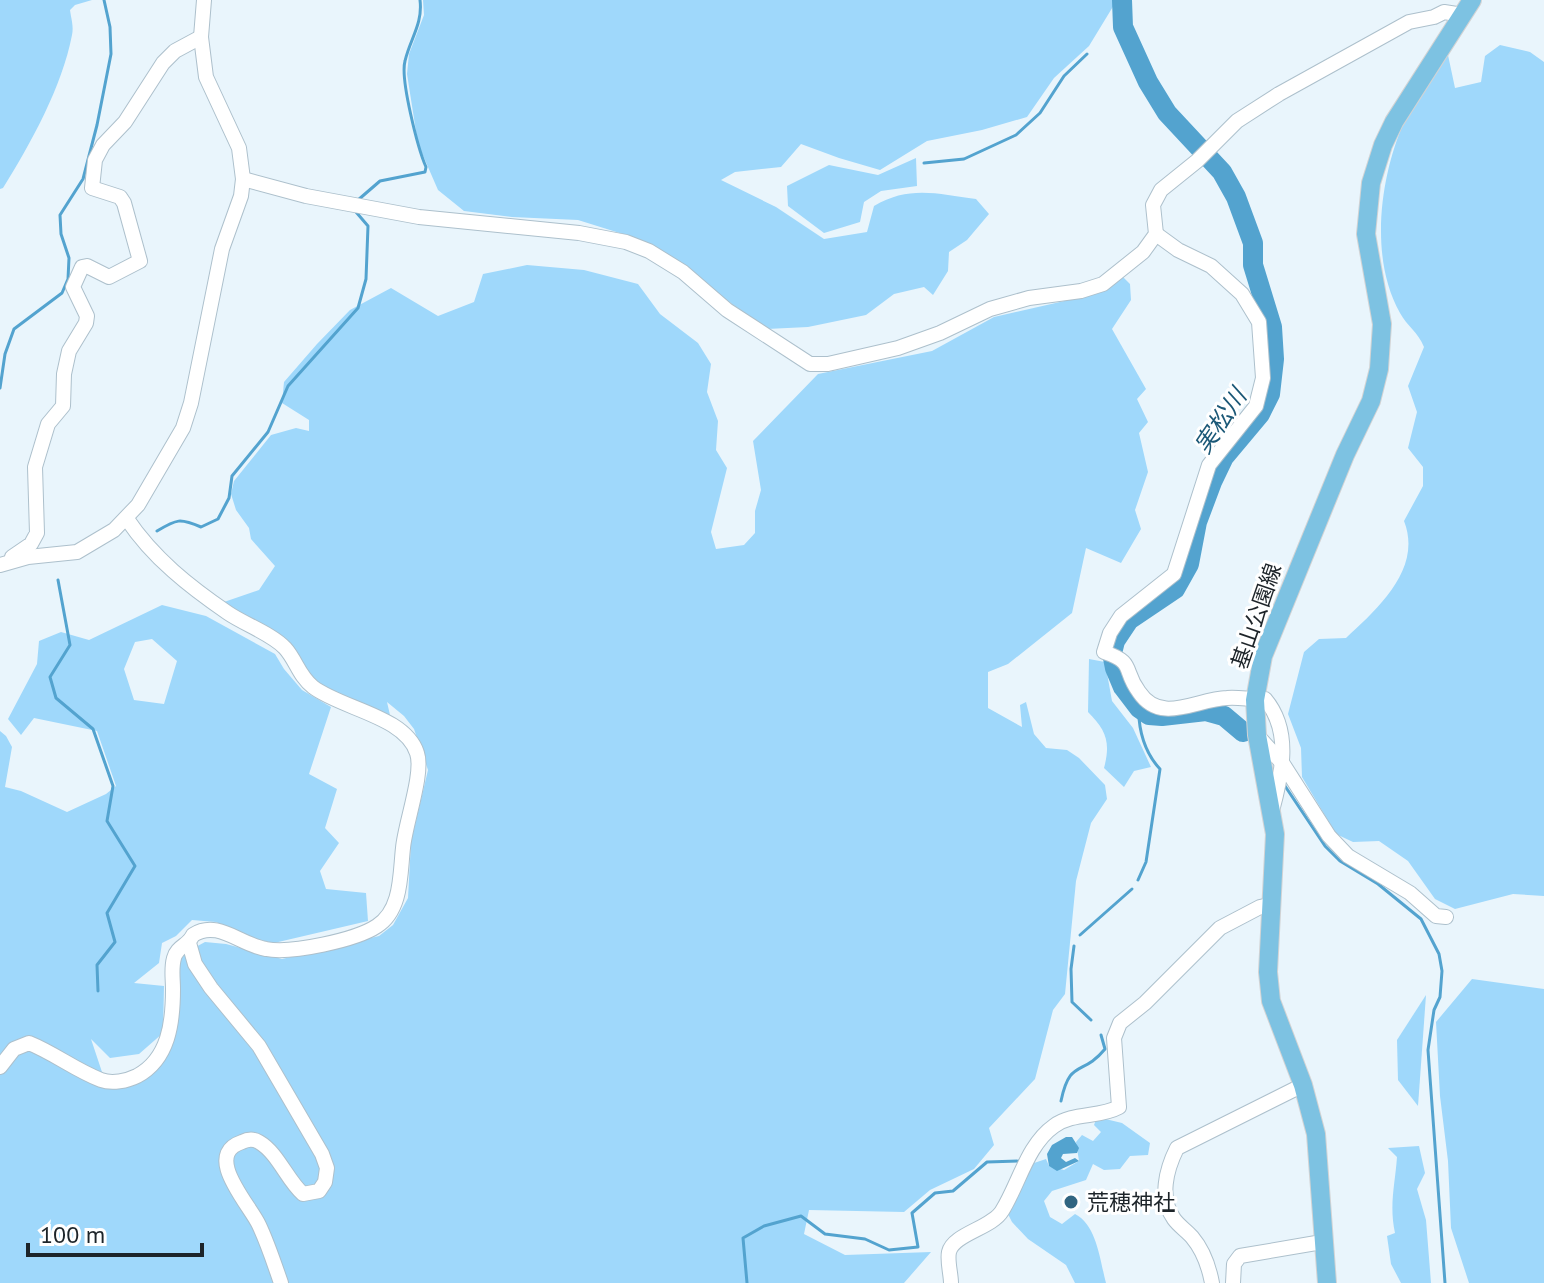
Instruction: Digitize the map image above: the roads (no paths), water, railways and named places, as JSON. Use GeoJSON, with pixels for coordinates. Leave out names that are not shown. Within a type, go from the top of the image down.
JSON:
{"type":"FeatureCollection","features":[{"type":"Feature","properties":{"kind":"main road","name":"基山公園線"},"geometry":{"type":"LineString","coordinates":[[1327,1283],[1317,1145],[1303,1085],[1271,1001],[1268,972],[1276,854],[1272,811],[1257,735],[1255,700],[1267,644],[1345,455],[1371,401],[1379,369],[1382,324],[1366,234],[1366,216],[1375,171],[1394,122],[1467,7]]}},
{"type":"Feature","properties":{"kind":"street"},"geometry":{"type":"LineString","coordinates":[[3,564],[28,557],[77,552],[106,536],[127,519],[138,505],[183,428],[191,403],[222,249],[241,196],[243,179],[239,148],[206,77],[201,37],[204,0]]}},
{"type":"Feature","properties":{"kind":"street"},"geometry":{"type":"LineString","coordinates":[[243,179],[306,196],[419,217],[579,233],[626,242],[649,251],[683,272],[727,310],[810,364],[828,364],[898,348],[940,333],[990,309],[1103,284],[1143,252],[1156,234],[1153,205],[1161,190],[1197,161],[1237,121],[1279,94],[1409,22],[1467,7]]}},
{"type":"Feature","properties":{"kind":"street"},"geometry":{"type":"LineString","coordinates":[[3,564],[31,544],[37,533],[35,467],[48,424],[63,406],[64,374],[69,351],[86,323],[87,316],[73,287],[76,276],[82,267],[87,266],[109,277],[140,261],[124,203],[120,197],[92,188],[95,160],[103,145],[125,122],[163,63],[175,51],[201,37]]}},
{"type":"Feature","properties":{"kind":"street"},"geometry":{"type":"LineString","coordinates":[[1156,234],[1178,250],[1211,266],[1242,294],[1259,322],[1263,378],[1256,406],[1209,465],[1174,574],[1121,616],[1110,633],[1104,652],[1122,658],[1139,694],[1149,705],[1159,709],[1226,698],[1265,699],[1274,710],[1282,735],[1283,764],[1272,811]]}},
{"type":"Feature","properties":{"kind":"street"},"geometry":{"type":"LineString","coordinates":[[0,1067],[14,1049],[29,1043],[104,1081],[125,1081],[140,1075],[164,1050],[173,1009],[171,970],[174,955],[189,943],[193,935],[210,929],[227,932],[268,950],[284,950],[367,932],[381,923],[393,907],[400,881],[407,816],[419,767],[417,753],[410,740],[395,726],[338,703],[313,687],[302,677],[284,647],[229,613],[168,568],[127,519]]}},
{"type":"Feature","properties":{"kind":"street"},"geometry":{"type":"LineString","coordinates":[[1257,735],[1283,764],[1329,836],[1348,856],[1410,893],[1436,916],[1446,917]]}},
{"type":"Feature","properties":{"kind":"street"},"geometry":{"type":"LineString","coordinates":[[951,1283],[949,1251],[955,1242],[993,1221],[1001,1213],[1047,1131],[1069,1118],[1112,1111],[1119,1107],[1114,1038],[1120,1023],[1145,1003],[1220,928],[1260,907],[1273,904]]}},
{"type":"Feature","properties":{"kind":"street"},"geometry":{"type":"LineString","coordinates":[[189,943],[195,964],[276,1072],[327,1168],[325,1182],[319,1191],[303,1194],[258,1141],[247,1140],[236,1144],[228,1152],[226,1168],[230,1179],[257,1221],[281,1283]]}},
{"type":"Feature","properties":{"kind":"street"},"geometry":{"type":"LineString","coordinates":[[1212,1283],[1209,1268],[1192,1237],[1173,1218],[1166,1195],[1166,1169],[1177,1148],[1303,1085]]}},
{"type":"Feature","properties":{"kind":"street"},"geometry":{"type":"LineString","coordinates":[[1233,1283],[1234,1264],[1240,1256],[1322,1242]]}},
{"type":"Feature","properties":{"kind":"waterway"},"geometry":{"type":"LineString","coordinates":[[0,388],[5,354],[14,329],[62,293],[68,279],[69,258],[61,234],[60,215],[83,179],[97,125],[111,54],[110,27],[104,0]]}},
{"type":"Feature","properties":{"kind":"waterway"},"geometry":{"type":"LineString","coordinates":[[358,200],[380,181],[425,172],[404,70],[420,17],[420,0]]}},
{"type":"Feature","properties":{"kind":"waterway","name":"実松川"},"geometry":{"type":"LineString","coordinates":[[1122,0],[1123,27],[1148,82],[1167,113],[1222,172],[1236,197],[1253,243],[1253,265],[1272,327],[1274,359],[1270,394],[1260,414],[1224,457],[1212,482],[1197,522],[1189,564],[1175,589],[1129,620],[1115,641],[1112,653],[1123,687],[1139,708],[1149,715],[1206,711],[1224,716],[1243,732]]}},
{"type":"Feature","properties":{"kind":"waterway"},"geometry":{"type":"LineString","coordinates":[[924,163],[964,159],[1016,135],[1040,113],[1064,76],[1087,54]]}},
{"type":"Feature","properties":{"kind":"waterway"},"geometry":{"type":"LineString","coordinates":[[157,531],[179,521],[201,527],[218,519],[229,498],[232,476],[268,432],[288,386],[358,308],[366,279],[368,226],[356,212]]}},
{"type":"Feature","properties":{"kind":"waterway"},"geometry":{"type":"LineString","coordinates":[[58,580],[70,645],[50,677],[56,698],[93,729],[113,786],[107,821],[135,866],[107,913],[115,942],[97,965],[98,991]]}},
{"type":"Feature","properties":{"kind":"waterway"},"geometry":{"type":"LineString","coordinates":[[1138,880],[1146,862],[1160,769],[1144,741],[1139,708]]}},
{"type":"Feature","properties":{"kind":"waterway"},"geometry":{"type":"LineString","coordinates":[[1285,786],[1325,846],[1340,861],[1378,884],[1421,919],[1439,954],[1442,971],[1440,997],[1434,1010],[1428,1050],[1445,1283]]}},
{"type":"Feature","properties":{"kind":"waterway"},"geometry":{"type":"LineString","coordinates":[[1080,935],[1132,889]]}},
{"type":"Feature","properties":{"kind":"waterway"},"geometry":{"type":"LineString","coordinates":[[1074,946],[1072,1002],[1091,1020]]}},
{"type":"Feature","properties":{"kind":"waterway"},"geometry":{"type":"LineString","coordinates":[[1061,1101],[1073,1073],[1105,1049],[1101,1035]]}},
{"type":"Feature","properties":{"kind":"waterway"},"geometry":{"type":"LineString","coordinates":[[747,1283],[743,1238],[764,1226],[801,1216],[825,1234],[865,1239],[889,1250],[918,1247],[912,1213],[935,1193],[953,1191],[987,1162],[1022,1161]]}},
{"type":"Feature","properties":{"kind":"place","name":"荒穂神社"},"geometry":{"type":"Point","coordinates":[1071,1202]}}]}
